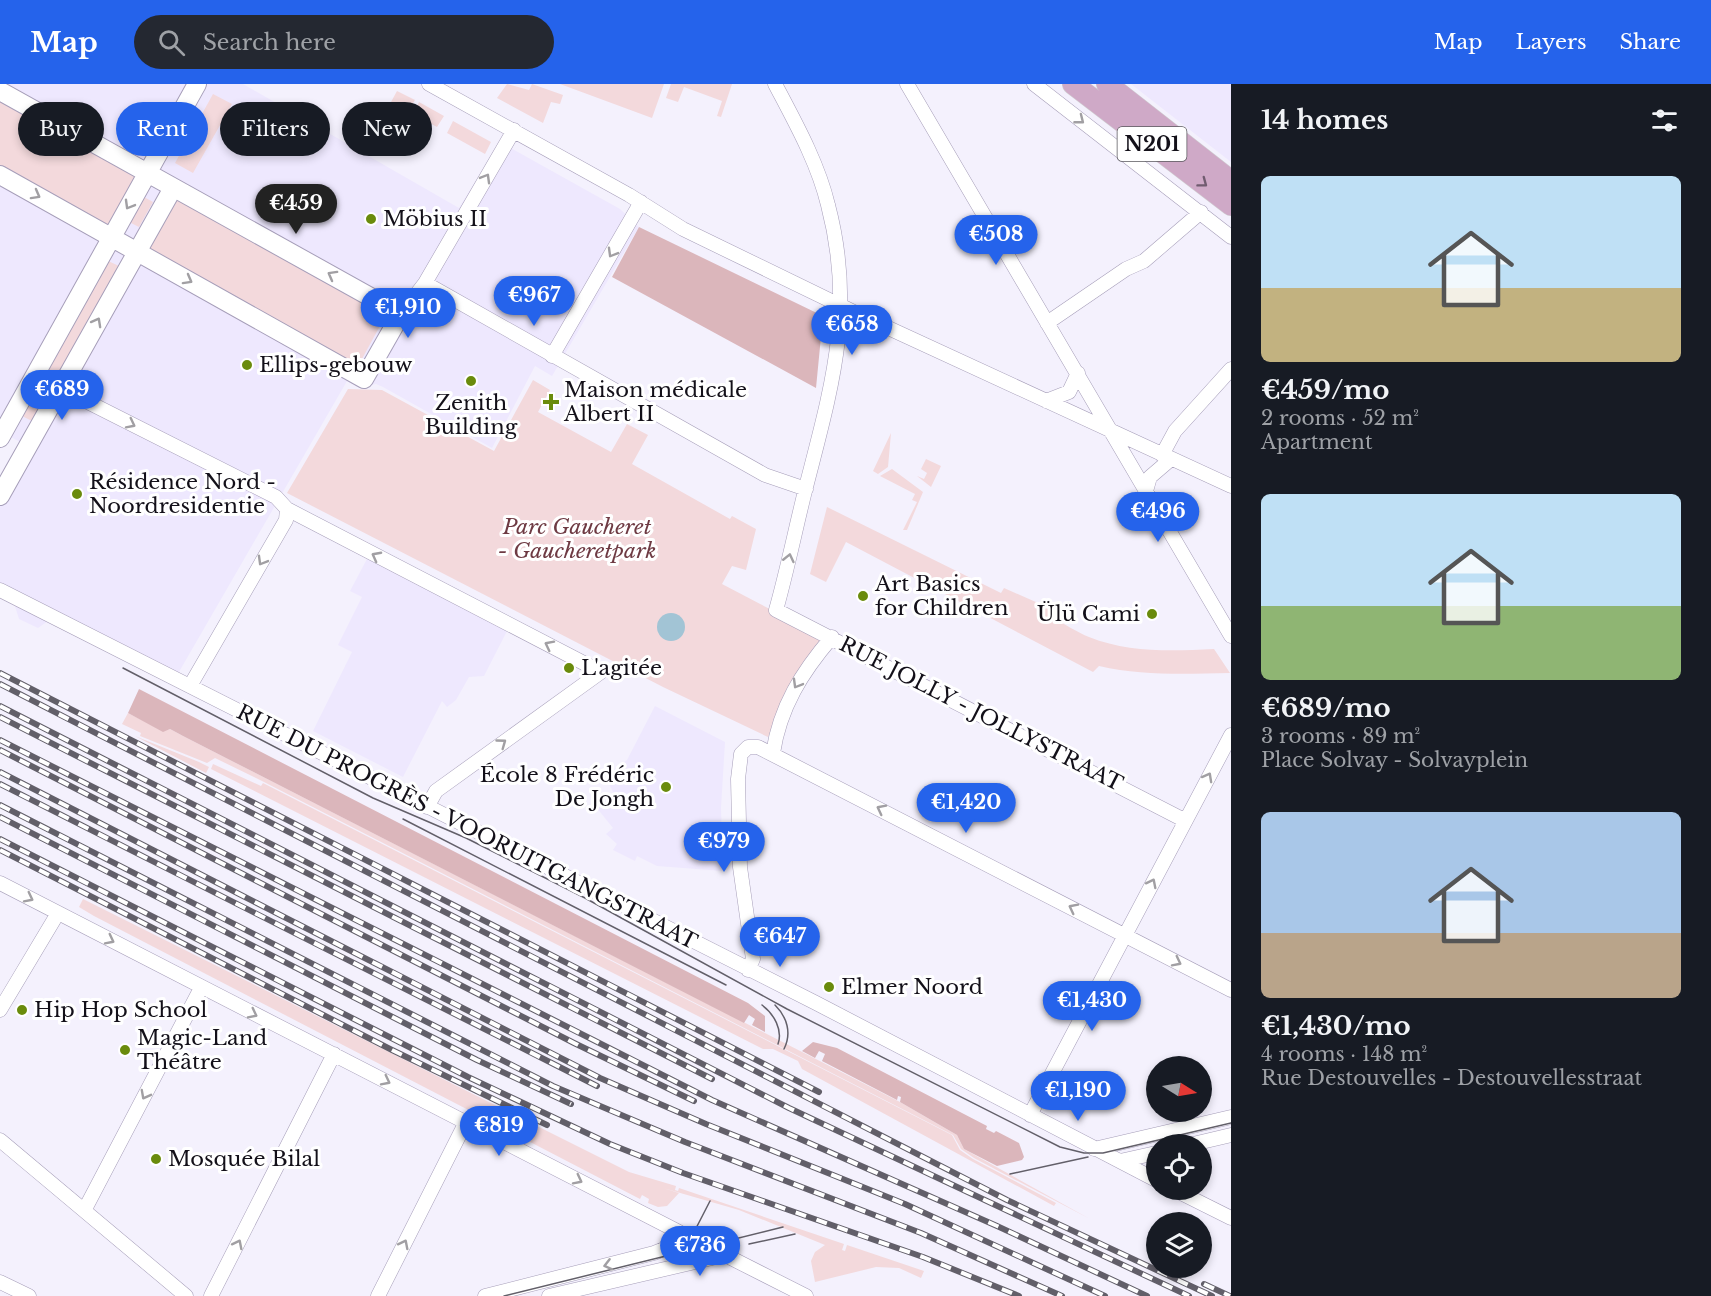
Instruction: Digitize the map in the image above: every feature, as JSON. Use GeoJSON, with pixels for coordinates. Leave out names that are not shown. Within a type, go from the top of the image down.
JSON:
{"type":"FeatureCollection","features":[{"type":"Feature","properties":{"kind":"main road","name":"N201"},"geometry":{"type":"LineString","coordinates":[[1073,84],[1231,205]]}},
{"type":"Feature","properties":{"kind":"main road","name":"N201"},"geometry":{"type":"LineString","coordinates":[[1107,84],[1231,181]]}},
{"type":"Feature","properties":{"kind":"street"},"geometry":{"type":"LineString","coordinates":[[24,452],[0,438],[197,84]]}},
{"type":"Feature","properties":{"kind":"street"},"geometry":{"type":"LineString","coordinates":[[429,84],[641,202],[683,229],[842,306],[1231,486]]}},
{"type":"Feature","properties":{"kind":"street"},"geometry":{"type":"LineString","coordinates":[[425,284],[765,475],[806,489],[830,401],[842,306],[840,261],[828,202],[799,129],[775,84]]}},
{"type":"Feature","properties":{"kind":"street"},"geometry":{"type":"LineString","coordinates":[[907,84],[1231,636]]}},
{"type":"Feature","properties":{"kind":"street"},"geometry":{"type":"LineString","coordinates":[[1034,84],[1231,237]]}},
{"type":"Feature","properties":{"kind":"street"},"geometry":{"type":"LineString","coordinates":[[0,91],[401,314]]}},
{"type":"Feature","properties":{"kind":"street"},"geometry":{"type":"LineString","coordinates":[[0,175],[364,379],[401,314],[425,284],[514,130]]}},
{"type":"Feature","properties":{"kind":"street"},"geometry":{"type":"LineString","coordinates":[[0,495],[173,188]]}},
{"type":"Feature","properties":{"kind":"street"},"geometry":{"type":"LineString","coordinates":[[552,356],[641,202]]}},
{"type":"Feature","properties":{"kind":"street"},"geometry":{"type":"LineString","coordinates":[[1047,322],[1126,269],[1144,261],[1201,212]]}},
{"type":"Feature","properties":{"kind":"street"},"geometry":{"type":"LineString","coordinates":[[1146,491],[1150,477],[1167,457],[1175,431],[1231,369]]}},
{"type":"Feature","properties":{"kind":"street"},"geometry":{"type":"LineString","coordinates":[[1046,400],[1069,392],[1078,373]]}},
{"type":"Feature","properties":{"kind":"street"},"geometry":{"type":"LineString","coordinates":[[60,388],[276,497],[287,509],[601,672],[436,790],[427,807]]}},
{"type":"Feature","properties":{"kind":"street","name":"RUE JOLLY - JOLLYSTRAAT"},"geometry":{"type":"LineString","coordinates":[[806,489],[776,610],[1184,820]]}},
{"type":"Feature","properties":{"kind":"street"},"geometry":{"type":"LineString","coordinates":[[190,686],[286,520],[287,509]]}},
{"type":"Feature","properties":{"kind":"street","name":"RUE DU PROGRÈS - VOORUITGANGSTRAAT"},"geometry":{"type":"LineString","coordinates":[[0,590],[1146,1175]]}},
{"type":"Feature","properties":{"kind":"street"},"geometry":{"type":"LineString","coordinates":[[773,753],[783,709],[813,659],[832,637]]}},
{"type":"Feature","properties":{"kind":"street"},"geometry":{"type":"LineString","coordinates":[[1030,1115],[1184,820],[1231,735]]}},
{"type":"Feature","properties":{"kind":"street"},"geometry":{"type":"LineString","coordinates":[[748,970],[753,959],[742,893],[738,817],[739,767],[741,754],[748,747],[758,747],[1231,990]]}},
{"type":"Feature","properties":{"kind":"street"},"geometry":{"type":"LineString","coordinates":[[0,883],[679,1232],[664,1249],[654,1253],[485,1296]]}},
{"type":"Feature","properties":{"kind":"street"},"geometry":{"type":"LineString","coordinates":[[0,1011],[58,913]]}},
{"type":"Feature","properties":{"kind":"street"},"geometry":{"type":"LineString","coordinates":[[85,1209],[201,987]]}},
{"type":"Feature","properties":{"kind":"street"},"geometry":{"type":"LineString","coordinates":[[211,1296],[334,1054]]}},
{"type":"Feature","properties":{"kind":"street"},"geometry":{"type":"LineString","coordinates":[[1094,1149],[1231,1117]]}},
{"type":"Feature","properties":{"kind":"street"},"geometry":{"type":"LineString","coordinates":[[378,1296],[466,1122]]}},
{"type":"Feature","properties":{"kind":"street"},"geometry":{"type":"LineString","coordinates":[[1212,1140],[1231,1135]]}},
{"type":"Feature","properties":{"kind":"street"},"geometry":{"type":"LineString","coordinates":[[0,1140],[186,1296]]}},
{"type":"Feature","properties":{"kind":"street"},"geometry":{"type":"LineString","coordinates":[[1120,1161],[1146,1155]]}},
{"type":"Feature","properties":{"kind":"street"},"geometry":{"type":"LineString","coordinates":[[1195,1200],[1231,1218]]}},
{"type":"Feature","properties":{"kind":"street"},"geometry":{"type":"LineString","coordinates":[[549,1296],[725,1255],[806,1296]]}},
{"type":"Feature","properties":{"kind":"street"},"geometry":{"type":"LineString","coordinates":[[0,1282],[29,1296]]}},
{"type":"Feature","properties":{"kind":"shaded area"},"geometry":{"type":"Polygon","coordinates":[[[0,84],[243,84],[274,102],[220,102],[220,156],[330,156],[330,134],[342,141],[342,156],[368,156],[459,208],[500,142],[620,209],[639,227],[552,376],[535,366],[492,448],[383,387],[376,384],[358,387],[347,381],[172,684],[48,621],[38,628],[19,619],[14,603],[0,596],[0,506],[31,448],[0,431],[0,84]]]}},
{"type":"Feature","properties":{"kind":"shaded area"},"geometry":{"type":"Polygon","coordinates":[[[1131,84],[1231,84],[1231,162],[1131,84]]]}},
{"type":"Feature","properties":{"kind":"shaded area"},"geometry":{"type":"Polygon","coordinates":[[[639,227],[823,316],[816,388],[612,277],[639,227]]]}},
{"type":"Feature","properties":{"kind":"shaded area"},"geometry":{"type":"Polygon","coordinates":[[[367,559],[507,631],[484,676],[469,677],[456,700],[447,707],[442,701],[403,777],[313,731],[352,652],[338,645],[362,597],[350,591],[367,559]]]}},
{"type":"Feature","properties":{"kind":"shaded area"},"geometry":{"type":"Polygon","coordinates":[[[139,689],[748,1003],[765,1016],[765,1032],[752,1025],[755,1019],[749,1015],[744,1023],[170,729],[163,732],[128,713],[139,689]]]}},
{"type":"Feature","properties":{"kind":"shaded area","name":"École 8 Frédéric De Jongh"},"geometry":{"type":"Polygon","coordinates":[[[655,706],[725,742],[721,808],[723,871],[657,866],[637,856],[635,861],[613,850],[617,844],[606,834],[613,828],[596,807],[598,801],[613,792],[605,776],[627,760],[655,706]]]}},
{"type":"Feature","properties":{"kind":"shaded area"},"geometry":{"type":"Polygon","coordinates":[[[813,1042],[837,1048],[987,1126],[986,1129],[994,1133],[996,1131],[1019,1143],[1024,1157],[1022,1160],[997,1166],[964,1149],[957,1135],[900,1102],[901,1097],[898,1096],[897,1100],[822,1061],[825,1054],[819,1051],[815,1058],[802,1051],[813,1042]]]}},
{"type":"Feature","properties":{"kind":"green space"},"geometry":{"type":"Polygon","coordinates":[[[507,84],[529,90],[532,84],[563,95],[560,104],[551,102],[543,123],[497,98],[507,84]]]}},
{"type":"Feature","properties":{"kind":"green space"},"geometry":{"type":"Polygon","coordinates":[[[560,84],[664,84],[652,118],[560,84]]]}},
{"type":"Feature","properties":{"kind":"green space"},"geometry":{"type":"Polygon","coordinates":[[[671,84],[732,84],[721,117],[717,116],[722,101],[684,87],[678,102],[666,98],[671,84]]]}},
{"type":"Feature","properties":{"kind":"green space"},"geometry":{"type":"Polygon","coordinates":[[[397,91],[415,100],[414,102],[391,102],[397,91]]]}},
{"type":"Feature","properties":{"kind":"green space"},"geometry":{"type":"Polygon","coordinates":[[[213,94],[228,102],[220,102],[220,125],[208,146],[208,103],[213,94]]]}},
{"type":"Feature","properties":{"kind":"green space"},"geometry":{"type":"Polygon","coordinates":[[[0,101],[18,111],[18,156],[100,156],[136,176],[106,230],[0,171],[0,101]]]}},
{"type":"Feature","properties":{"kind":"green space"},"geometry":{"type":"Polygon","coordinates":[[[432,109],[444,116],[437,127],[432,124],[432,109]]]}},
{"type":"Feature","properties":{"kind":"green space"},"geometry":{"type":"Polygon","coordinates":[[[453,121],[491,142],[485,154],[447,133],[453,121]]]}},
{"type":"Feature","properties":{"kind":"green space"},"geometry":{"type":"Polygon","coordinates":[[[179,156],[203,156],[193,173],[175,163],[179,156]]]}},
{"type":"Feature","properties":{"kind":"green space"},"geometry":{"type":"Polygon","coordinates":[[[144,197],[153,202],[139,227],[129,222],[144,197]]]}},
{"type":"Feature","properties":{"kind":"green space"},"geometry":{"type":"Polygon","coordinates":[[[175,198],[386,315],[357,368],[145,251],[175,198]]]}},
{"type":"Feature","properties":{"kind":"green space"},"geometry":{"type":"Polygon","coordinates":[[[106,260],[119,266],[32,421],[20,415],[106,260]]]}},
{"type":"Feature","properties":{"kind":"green space","name":"Parc Gaucheret - Gaucheretpark"},"geometry":{"type":"Polygon","coordinates":[[[533,380],[550,390],[538,412],[611,452],[627,424],[648,435],[632,464],[730,519],[732,516],[756,529],[746,570],[732,566],[722,584],[823,637],[792,685],[768,737],[663,687],[287,493],[348,389],[382,390],[494,451],[533,380]]]}},
{"type":"Feature","properties":{"kind":"green space"},"geometry":{"type":"Polygon","coordinates":[[[891,433],[888,467],[878,474],[873,471],[891,433]]]}},
{"type":"Feature","properties":{"kind":"green space"},"geometry":{"type":"Polygon","coordinates":[[[926,459],[941,466],[931,487],[917,476],[924,479],[927,473],[921,469],[926,459]]]}},
{"type":"Feature","properties":{"kind":"green space"},"geometry":{"type":"Polygon","coordinates":[[[892,469],[923,492],[907,530],[903,530],[917,502],[912,500],[915,494],[880,476],[892,469]]]}},
{"type":"Feature","properties":{"kind":"green space"},"geometry":{"type":"Polygon","coordinates":[[[827,507],[1001,593],[1004,588],[1054,610],[1051,617],[1079,633],[1104,642],[1135,648],[1214,649],[1230,673],[1148,673],[1099,666],[1093,672],[846,542],[826,582],[810,574],[827,507]]]}},
{"type":"Feature","properties":{"kind":"green space"},"geometry":{"type":"Polygon","coordinates":[[[128,713],[163,731],[170,729],[900,1102],[957,1135],[964,1149],[1090,1219],[974,1158],[961,1149],[953,1135],[264,782],[215,758],[207,763],[140,736],[141,733],[122,724],[128,713]]]}},
{"type":"Feature","properties":{"kind":"green space"},"geometry":{"type":"Polygon","coordinates":[[[135,736],[199,762],[209,767],[206,773],[135,736]]]}},
{"type":"Feature","properties":{"kind":"green space"},"geometry":{"type":"Polygon","coordinates":[[[213,764],[261,786],[263,783],[952,1135],[960,1150],[973,1159],[1056,1203],[1054,1206],[802,1069],[798,1061],[773,1049],[763,1049],[211,769],[213,764]]]}},
{"type":"Feature","properties":{"kind":"green space"},"geometry":{"type":"Polygon","coordinates":[[[83,899],[629,1172],[676,1186],[675,1190],[678,1191],[679,1188],[844,1244],[842,1250],[845,1251],[847,1245],[924,1271],[921,1278],[899,1268],[876,1267],[815,1282],[811,1261],[815,1252],[825,1245],[739,1210],[663,1188],[679,1193],[667,1206],[658,1207],[648,1203],[649,1199],[642,1195],[640,1199],[94,916],[79,907],[83,899]]]}},
{"type":"Feature","properties":{"kind":"water"},"geometry":{"type":"Polygon","coordinates":[[[671,613],[681,617],[685,627],[681,637],[671,641],[661,637],[657,627],[661,617],[671,613]]]}},
{"type":"Feature","properties":{"kind":"tram line"},"geometry":{"type":"LineString","coordinates":[[123,668],[373,798],[466,838],[585,898],[787,1009],[1060,1147],[1084,1153],[1103,1153],[1231,1123]]}},
{"type":"Feature","properties":{"kind":"tram line"},"geometry":{"type":"LineString","coordinates":[[403,819],[726,985]]}},
{"type":"Feature","properties":{"kind":"tram line"},"geometry":{"type":"LineString","coordinates":[[762,1005],[776,1023],[779,1033],[778,1044]]}},
{"type":"Feature","properties":{"kind":"tram line"},"geometry":{"type":"LineString","coordinates":[[775,1005],[783,1015],[787,1026],[788,1037],[784,1049]]}},
{"type":"Feature","properties":{"kind":"tram line"},"geometry":{"type":"LineString","coordinates":[[1010,1174],[1088,1157]]}},
{"type":"Feature","properties":{"kind":"tram line"},"geometry":{"type":"LineString","coordinates":[[676,1255],[691,1238],[710,1201]]}},
{"type":"Feature","properties":{"kind":"tram line"},"geometry":{"type":"LineString","coordinates":[[504,1296],[783,1227]]}},
{"type":"Feature","properties":{"kind":"tram line"},"geometry":{"type":"LineString","coordinates":[[749,1244],[795,1234]]}},
{"type":"Feature","properties":{"kind":"railway"},"geometry":{"type":"LineString","coordinates":[[0,673],[819,1092]]}},
{"type":"Feature","properties":{"kind":"railway"},"geometry":{"type":"LineString","coordinates":[[0,684],[1007,1200],[1212,1296]]}},
{"type":"Feature","properties":{"kind":"railway"},"geometry":{"type":"LineString","coordinates":[[0,706],[789,1108],[1189,1296]]}},
{"type":"Feature","properties":{"kind":"railway"},"geometry":{"type":"LineString","coordinates":[[0,717],[712,1079]]}},
{"type":"Feature","properties":{"kind":"railway"},"geometry":{"type":"LineString","coordinates":[[0,740],[712,1100],[997,1226],[1147,1296]]}},
{"type":"Feature","properties":{"kind":"railway"},"geometry":{"type":"LineString","coordinates":[[0,750],[574,1043],[694,1101]]}},
{"type":"Feature","properties":{"kind":"railway"},"geometry":{"type":"LineString","coordinates":[[0,772],[600,1078],[706,1124],[905,1204],[1105,1296]]}},
{"type":"Feature","properties":{"kind":"railway"},"geometry":{"type":"LineString","coordinates":[[0,784],[597,1086]]}},
{"type":"Feature","properties":{"kind":"railway"},"geometry":{"type":"LineString","coordinates":[[0,805],[553,1086],[685,1142],[921,1233],[1062,1296]]}},
{"type":"Feature","properties":{"kind":"railway"},"geometry":{"type":"LineString","coordinates":[[0,817],[477,1060],[571,1104]]}},
{"type":"Feature","properties":{"kind":"railway"},"geometry":{"type":"LineString","coordinates":[[0,839],[468,1077],[610,1144],[683,1173],[923,1257],[1019,1296]]}},
{"type":"Feature","properties":{"kind":"railway"},"geometry":{"type":"LineString","coordinates":[[0,850],[392,1050],[547,1125]]}},
{"type":"Feature","properties":{"kind":"railway"},"geometry":{"type":"LineString","coordinates":[[1204,1284],[1230,1296]]}},
{"type":"Feature","properties":{"kind":"place","name":"Möbius II"},"geometry":{"type":"Point","coordinates":[371,219]}},
{"type":"Feature","properties":{"kind":"place","name":"Ellips-gebouw"},"geometry":{"type":"Point","coordinates":[247,365]}},
{"type":"Feature","properties":{"kind":"place","name":"Zenith Building"},"geometry":{"type":"Point","coordinates":[471,381]}},
{"type":"Feature","properties":{"kind":"place","name":"Maison médicale Albert II"},"geometry":{"type":"Point","coordinates":[551,402]}},
{"type":"Feature","properties":{"kind":"place","name":"Résidence Nord - Noordresidentie"},"geometry":{"type":"Point","coordinates":[77,494]}},
{"type":"Feature","properties":{"kind":"place","name":"Art Basics for Children"},"geometry":{"type":"Point","coordinates":[863,596]}},
{"type":"Feature","properties":{"kind":"place","name":"Ülü Cami"},"geometry":{"type":"Point","coordinates":[1152,614]}},
{"type":"Feature","properties":{"kind":"place","name":"L'agitée"},"geometry":{"type":"Point","coordinates":[569,668]}},
{"type":"Feature","properties":{"kind":"place","name":"École 8 Frédéric De Jongh"},"geometry":{"type":"Point","coordinates":[666,787]}},
{"type":"Feature","properties":{"kind":"place","name":"Elmer Noord"},"geometry":{"type":"Point","coordinates":[829,987]}},
{"type":"Feature","properties":{"kind":"place","name":"Hip Hop School"},"geometry":{"type":"Point","coordinates":[22,1010]}},
{"type":"Feature","properties":{"kind":"place","name":"Magic-Land Théâtre"},"geometry":{"type":"Point","coordinates":[125,1050]}},
{"type":"Feature","properties":{"kind":"place","name":"Mosquée Bilal"},"geometry":{"type":"Point","coordinates":[156,1159]}}]}
